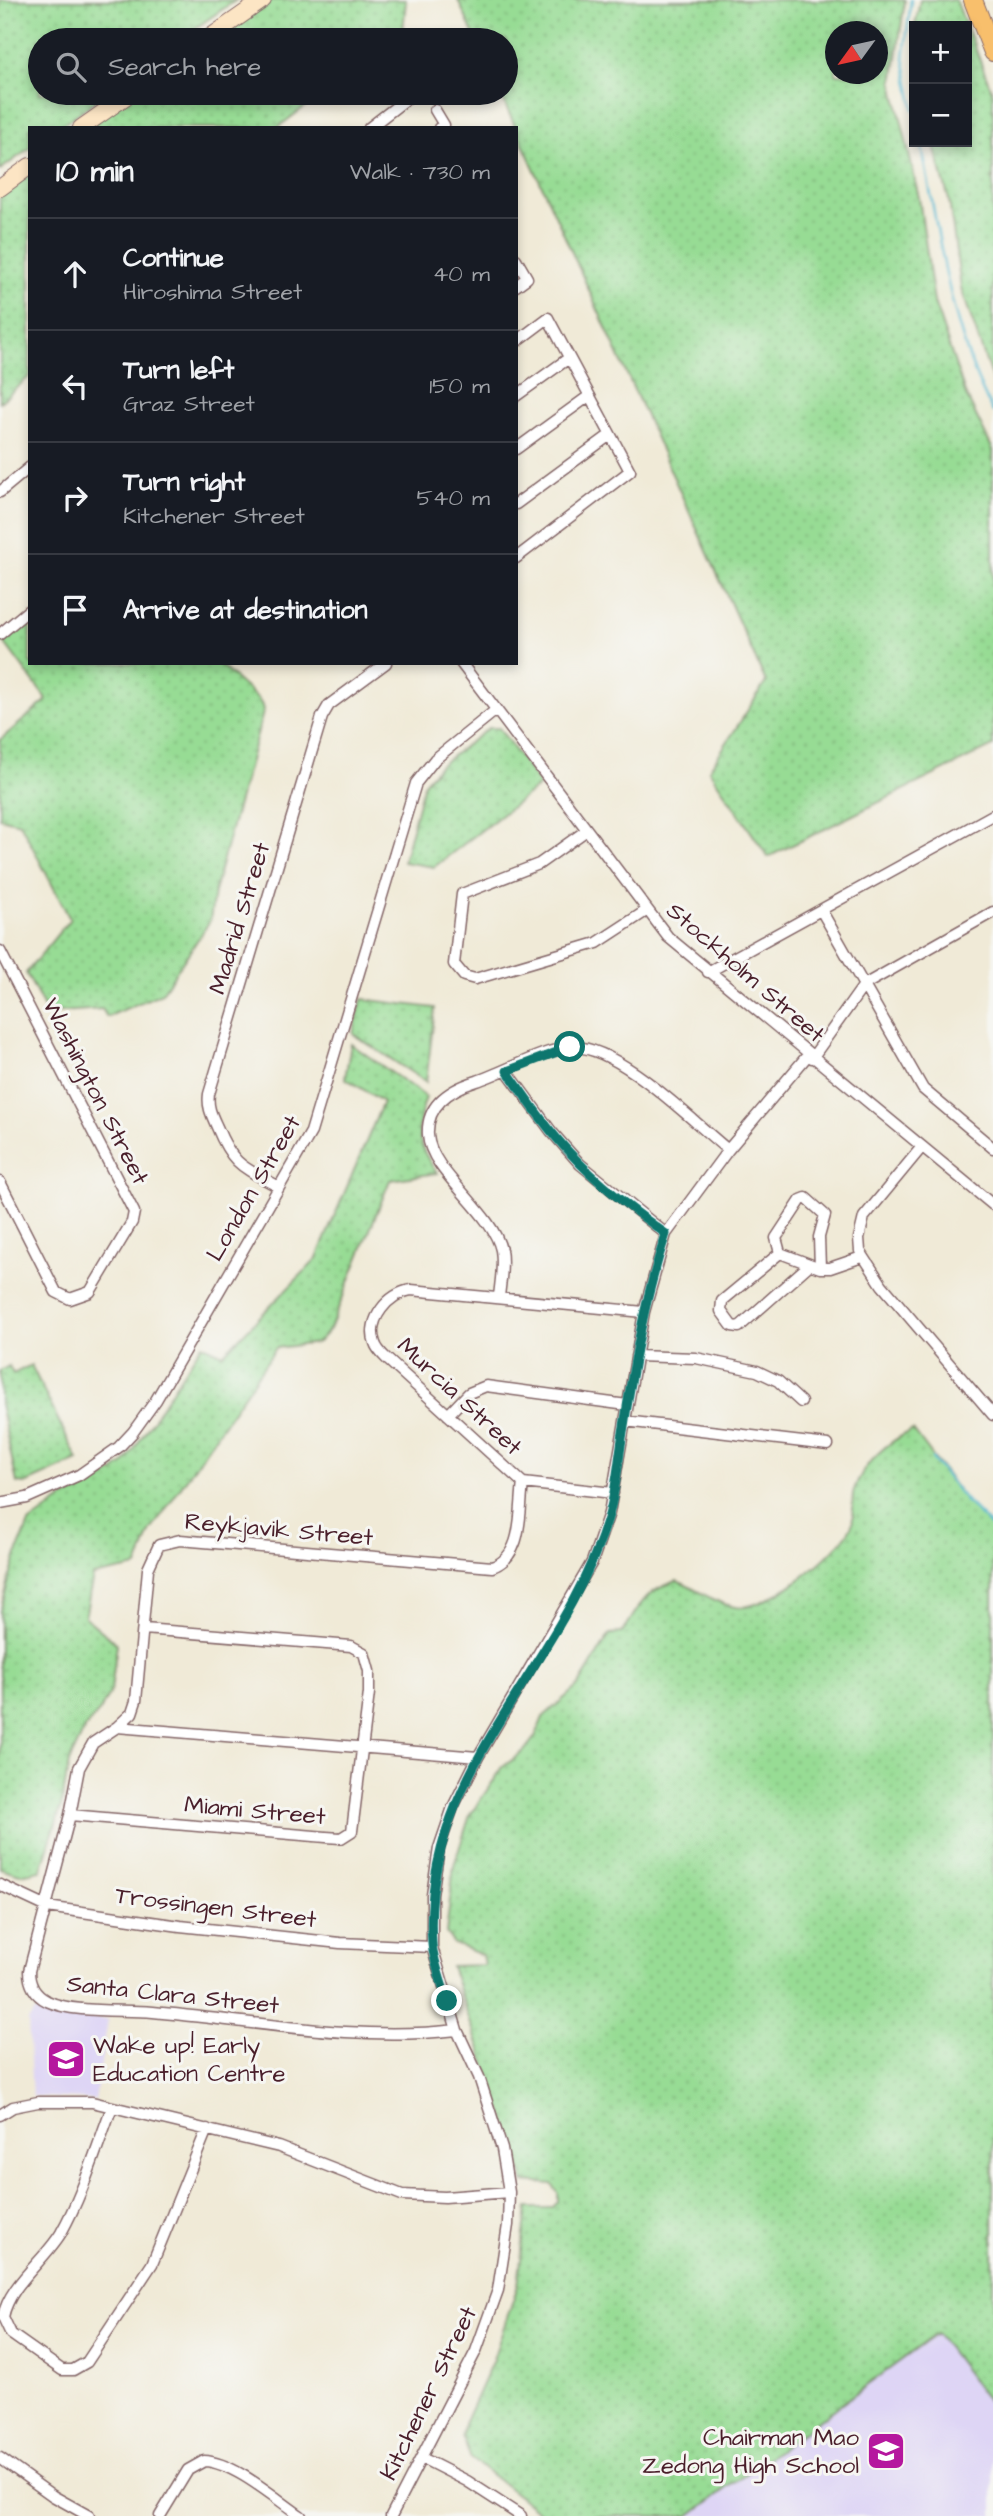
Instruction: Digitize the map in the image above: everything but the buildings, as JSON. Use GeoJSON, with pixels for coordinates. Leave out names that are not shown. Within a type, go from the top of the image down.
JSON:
{"type":"FeatureCollection","features":[{"type":"Feature","properties":{"kind":"main road"},"geometry":{"type":"LineString","coordinates":[[223,28],[263,0]]}},
{"type":"Feature","properties":{"kind":"main road"},"geometry":{"type":"LineString","coordinates":[[973,0],[993,52]]}},
{"type":"Feature","properties":{"kind":"main road"},"geometry":{"type":"LineString","coordinates":[[985,0],[993,19]]}},
{"type":"Feature","properties":{"kind":"main road"},"geometry":{"type":"LineString","coordinates":[[84,126],[114,105]]}},
{"type":"Feature","properties":{"kind":"main road"},"geometry":{"type":"LineString","coordinates":[[0,188],[28,167]]}},
{"type":"Feature","properties":{"kind":"street"},"geometry":{"type":"LineString","coordinates":[[372,126],[399,105]]}},
{"type":"Feature","properties":{"kind":"street"},"geometry":{"type":"LineString","coordinates":[[435,110],[442,126]]}},
{"type":"Feature","properties":{"kind":"street"},"geometry":{"type":"LineString","coordinates":[[518,262],[527,278],[518,285]]}},
{"type":"Feature","properties":{"kind":"street"},"geometry":{"type":"LineString","coordinates":[[518,340],[548,318],[630,471],[518,556]]}},
{"type":"Feature","properties":{"kind":"street"},"geometry":{"type":"LineString","coordinates":[[518,395],[569,358]]}},
{"type":"Feature","properties":{"kind":"street"},"geometry":{"type":"LineString","coordinates":[[518,448],[589,396]]}},
{"type":"Feature","properties":{"kind":"street"},"geometry":{"type":"LineString","coordinates":[[518,503],[610,435]]}},
{"type":"Feature","properties":{"kind":"street"},"geometry":{"type":"LineString","coordinates":[[0,492],[28,469]]}},
{"type":"Feature","properties":{"kind":"street"},"geometry":{"type":"LineString","coordinates":[[0,634],[28,611]]}},
{"type":"Feature","properties":{"kind":"street","name":"Madrid Street"},"geometry":{"type":"LineString","coordinates":[[279,1187],[237,1163],[229,1154],[210,1111],[209,1094],[322,717],[329,705],[383,665]]}},
{"type":"Feature","properties":{"kind":"street","name":"Stockholm Street"},"geometry":{"type":"LineString","coordinates":[[462,665],[668,937],[810,1057],[993,1205]]}},
{"type":"Feature","properties":{"kind":"street","name":"London Street"},"geometry":{"type":"LineString","coordinates":[[0,1503],[27,1498],[72,1479],[106,1457],[133,1432],[156,1400],[317,1116],[411,793],[435,759],[496,710]]}},
{"type":"Feature","properties":{"kind":"street"},"geometry":{"type":"LineString","coordinates":[[708,972],[993,815]]}},
{"type":"Feature","properties":{"kind":"street"},"geometry":{"type":"LineString","coordinates":[[587,830],[539,864],[462,894],[454,964],[458,971],[475,979],[597,943],[646,911]]}},
{"type":"Feature","properties":{"kind":"street"},"geometry":{"type":"LineString","coordinates":[[821,910],[923,1089],[993,1147]]}},
{"type":"Feature","properties":{"kind":"street"},"geometry":{"type":"LineString","coordinates":[[864,985],[993,912]]}},
{"type":"Feature","properties":{"kind":"street","name":"Washington Street"},"geometry":{"type":"LineString","coordinates":[[0,951],[134,1212],[132,1223],[90,1292],[70,1299],[56,1292],[0,1182]]}},
{"type":"Feature","properties":{"kind":"street","name":"Kitchener Street"},"geometry":{"type":"LineString","coordinates":[[391,2516],[475,2351],[498,2290],[508,2225],[509,2192],[492,2113],[457,2030],[432,1947],[432,1895],[439,1848],[453,1807],[478,1757],[592,1562],[613,1493],[644,1312],[666,1234],[728,1150],[810,1057],[864,985]]}},
{"type":"Feature","properties":{"kind":"street"},"geometry":{"type":"LineString","coordinates":[[499,1298],[501,1264],[497,1241],[435,1154],[428,1135],[429,1120],[447,1094],[570,1047],[596,1051],[621,1063],[728,1150]]}},
{"type":"Feature","properties":{"kind":"street"},"geometry":{"type":"LineString","coordinates":[[507,1071],[551,1131],[580,1164],[624,1203],[666,1234]]}},
{"type":"Feature","properties":{"kind":"street"},"geometry":{"type":"LineString","coordinates":[[921,1148],[864,1217],[859,1238],[862,1257],[882,1285],[993,1415]]}},
{"type":"Feature","properties":{"kind":"street"},"geometry":{"type":"LineString","coordinates":[[806,1198],[825,1215],[814,1267],[739,1327],[732,1326],[721,1311],[722,1301],[779,1253],[776,1238],[801,1200],[806,1198]]}},
{"type":"Feature","properties":{"kind":"street"},"geometry":{"type":"LineString","coordinates":[[779,1253],[814,1267],[830,1268],[862,1257]]}},
{"type":"Feature","properties":{"kind":"street","name":"Murcia Street"},"geometry":{"type":"LineString","coordinates":[[613,1493],[523,1483],[377,1348],[373,1337],[377,1317],[383,1305],[406,1291],[644,1312]]}},
{"type":"Feature","properties":{"kind":"street"},"geometry":{"type":"LineString","coordinates":[[636,1356],[696,1358],[757,1371],[778,1381],[800,1402]]}},
{"type":"Feature","properties":{"kind":"street"},"geometry":{"type":"LineString","coordinates":[[448,1415],[469,1393],[486,1386],[627,1405]]}},
{"type":"Feature","properties":{"kind":"street"},"geometry":{"type":"LineString","coordinates":[[625,1421],[828,1445]]}},
{"type":"Feature","properties":{"kind":"street","name":"Reykjavik Street"},"geometry":{"type":"LineString","coordinates":[[117,1727],[132,1713],[136,1701],[148,1569],[152,1553],[165,1542],[180,1540],[483,1568],[503,1563],[514,1551],[523,1483]]}},
{"type":"Feature","properties":{"kind":"street"},"geometry":{"type":"LineString","coordinates":[[144,1629],[351,1646],[361,1650],[367,1656],[369,1680],[361,1749]]}},
{"type":"Feature","properties":{"kind":"street"},"geometry":{"type":"LineString","coordinates":[[117,1727],[478,1757]]}},
{"type":"Feature","properties":{"kind":"street","name":"Santa Clara Street"},"geometry":{"type":"LineString","coordinates":[[117,1727],[98,1738],[86,1752],[79,1768],[29,1980],[40,1996],[55,2004],[309,2030],[398,2033],[457,2030]]}},
{"type":"Feature","properties":{"kind":"street","name":"Miami Street"},"geometry":{"type":"LineString","coordinates":[[70,1815],[341,1838],[352,1832],[355,1821],[361,1749]]}},
{"type":"Feature","properties":{"kind":"street","name":"Trossingen Street"},"geometry":{"type":"LineString","coordinates":[[0,1885],[47,1907],[180,1926],[340,1943],[432,1947]]}},
{"type":"Feature","properties":{"kind":"street"},"geometry":{"type":"LineString","coordinates":[[0,2115],[13,2107],[38,2102],[92,2102],[279,2147],[402,2195],[445,2197],[509,2192]]}},
{"type":"Feature","properties":{"kind":"street"},"geometry":{"type":"LineString","coordinates":[[111,2107],[69,2217],[4,2311],[4,2326],[11,2334],[45,2361],[62,2370],[73,2370],[87,2362],[141,2283],[207,2129]]}},
{"type":"Feature","properties":{"kind":"street"},"geometry":{"type":"LineString","coordinates":[[0,2458],[53,2496],[89,2516]]}},
{"type":"Feature","properties":{"kind":"street"},"geometry":{"type":"LineString","coordinates":[[422,2458],[467,2481],[521,2516]]}},
{"type":"Feature","properties":{"kind":"street"},"geometry":{"type":"LineString","coordinates":[[160,2516],[188,2470],[204,2461],[221,2464],[301,2516]]}},
{"type":"Feature","properties":{"kind":"shaded area","name":"Wake up! Early Education Centre"},"geometry":{"type":"Polygon","coordinates":[[[36,2011],[108,2020],[95,2100],[32,2096],[28,2021],[36,2011]]]}},
{"type":"Feature","properties":{"kind":"shaded area","name":"Chairman Mao Zedong High School"},"geometry":{"type":"Polygon","coordinates":[[[938,2334],[993,2408],[993,2516],[689,2516],[938,2334]]]}},
{"type":"Feature","properties":{"kind":"green space"},"geometry":{"type":"Polygon","coordinates":[[[0,0],[236,0],[195,28],[28,28],[28,105],[90,105],[61,126],[28,126],[28,149],[0,170],[0,0]]]}},
{"type":"Feature","properties":{"kind":"green space"},"geometry":{"type":"Polygon","coordinates":[[[263,0],[406,0],[403,28],[223,28],[263,0]]]}},
{"type":"Feature","properties":{"kind":"green space"},"geometry":{"type":"Polygon","coordinates":[[[458,0],[905,0],[893,83],[919,198],[934,302],[965,393],[993,450],[993,746],[768,857],[709,770],[766,682],[518,133],[518,126],[515,126],[505,105],[518,105],[518,28],[471,28],[458,0]]]}},
{"type":"Feature","properties":{"kind":"green space"},"geometry":{"type":"Polygon","coordinates":[[[920,0],[956,0],[964,21],[916,21],[920,0]]]}},
{"type":"Feature","properties":{"kind":"green space"},"geometry":{"type":"Polygon","coordinates":[[[972,40],[993,94],[993,382],[961,288],[949,200],[934,147],[972,147],[972,40]]]}},
{"type":"Feature","properties":{"kind":"green space"},"geometry":{"type":"Polygon","coordinates":[[[114,105],[307,105],[280,126],[84,126],[114,105]]]}},
{"type":"Feature","properties":{"kind":"green space"},"geometry":{"type":"Polygon","coordinates":[[[28,167],[28,378],[0,402],[0,188],[28,167]]]}},
{"type":"Feature","properties":{"kind":"green space"},"geometry":{"type":"Polygon","coordinates":[[[28,623],[28,665],[220,665],[258,699],[264,709],[214,892],[210,921],[162,993],[107,1017],[102,1009],[47,1013],[26,973],[70,919],[20,823],[0,818],[0,740],[47,700],[4,642],[28,623]]]}},
{"type":"Feature","properties":{"kind":"green space"},"geometry":{"type":"Polygon","coordinates":[[[489,728],[499,728],[540,785],[434,867],[403,862],[424,783],[440,765],[489,728]]]}},
{"type":"Feature","properties":{"kind":"green space"},"geometry":{"type":"Polygon","coordinates":[[[362,999],[435,1008],[426,1082],[353,1034],[362,999]]]}},
{"type":"Feature","properties":{"kind":"green space"},"geometry":{"type":"Polygon","coordinates":[[[351,1044],[426,1097],[420,1119],[420,1137],[425,1154],[437,1173],[390,1180],[330,1329],[317,1343],[276,1348],[150,1532],[137,1567],[93,1576],[85,1617],[117,1644],[111,1690],[100,1711],[85,1728],[69,1762],[61,1807],[41,1870],[20,1874],[0,1868],[0,1611],[29,1523],[62,1499],[94,1485],[125,1463],[202,1344],[223,1354],[316,1260],[383,1102],[345,1078],[351,1044]]]}},
{"type":"Feature","properties":{"kind":"green space"},"geometry":{"type":"Polygon","coordinates":[[[31,1365],[78,1460],[25,1484],[17,1483],[0,1403],[0,1371],[9,1366],[13,1374],[31,1365]]]}},
{"type":"Feature","properties":{"kind":"green space"},"geometry":{"type":"Polygon","coordinates":[[[913,1430],[966,1501],[993,1528],[993,2408],[937,2334],[689,2516],[544,2516],[471,2459],[462,2436],[464,2424],[492,2362],[518,2285],[527,2208],[552,2208],[558,2202],[558,2193],[552,2184],[524,2182],[451,1966],[484,1965],[482,1955],[454,1944],[446,1933],[454,1865],[470,1815],[503,1767],[524,1751],[535,1737],[543,1717],[579,1685],[610,1634],[622,1633],[649,1595],[677,1581],[721,1603],[736,1607],[749,1606],[782,1591],[817,1565],[844,1538],[852,1523],[854,1490],[864,1470],[877,1454],[894,1440],[913,1430]]]}},
{"type":"Feature","properties":{"kind":"waterway"},"geometry":{"type":"LineString","coordinates":[[909,84],[904,58],[911,0]]}},
{"type":"Feature","properties":{"kind":"waterway"},"geometry":{"type":"LineString","coordinates":[[922,147],[956,314],[978,380],[993,412]]}},
{"type":"Feature","properties":{"kind":"waterway"},"geometry":{"type":"LineString","coordinates":[[932,1458],[966,1501],[993,1528]]}},
{"type":"Feature","properties":{"kind":"place","name":"Wake up! Early Education Centre"},"geometry":{"type":"Point","coordinates":[66,2059]}},
{"type":"Feature","properties":{"kind":"place","name":"Chairman Mao Zedong High School"},"geometry":{"type":"Point","coordinates":[886,2451]}},
{"type":"Feature","properties":{"kind":"route"},"geometry":{"type":"LineString","coordinates":[[447,2001],[432,1947],[432,1895],[439,1848],[453,1807],[478,1757],[592,1562],[609,1513],[644,1312],[651,1278],[666,1234],[624,1203],[580,1164],[551,1131],[507,1071],[570,1047]]}}]}
